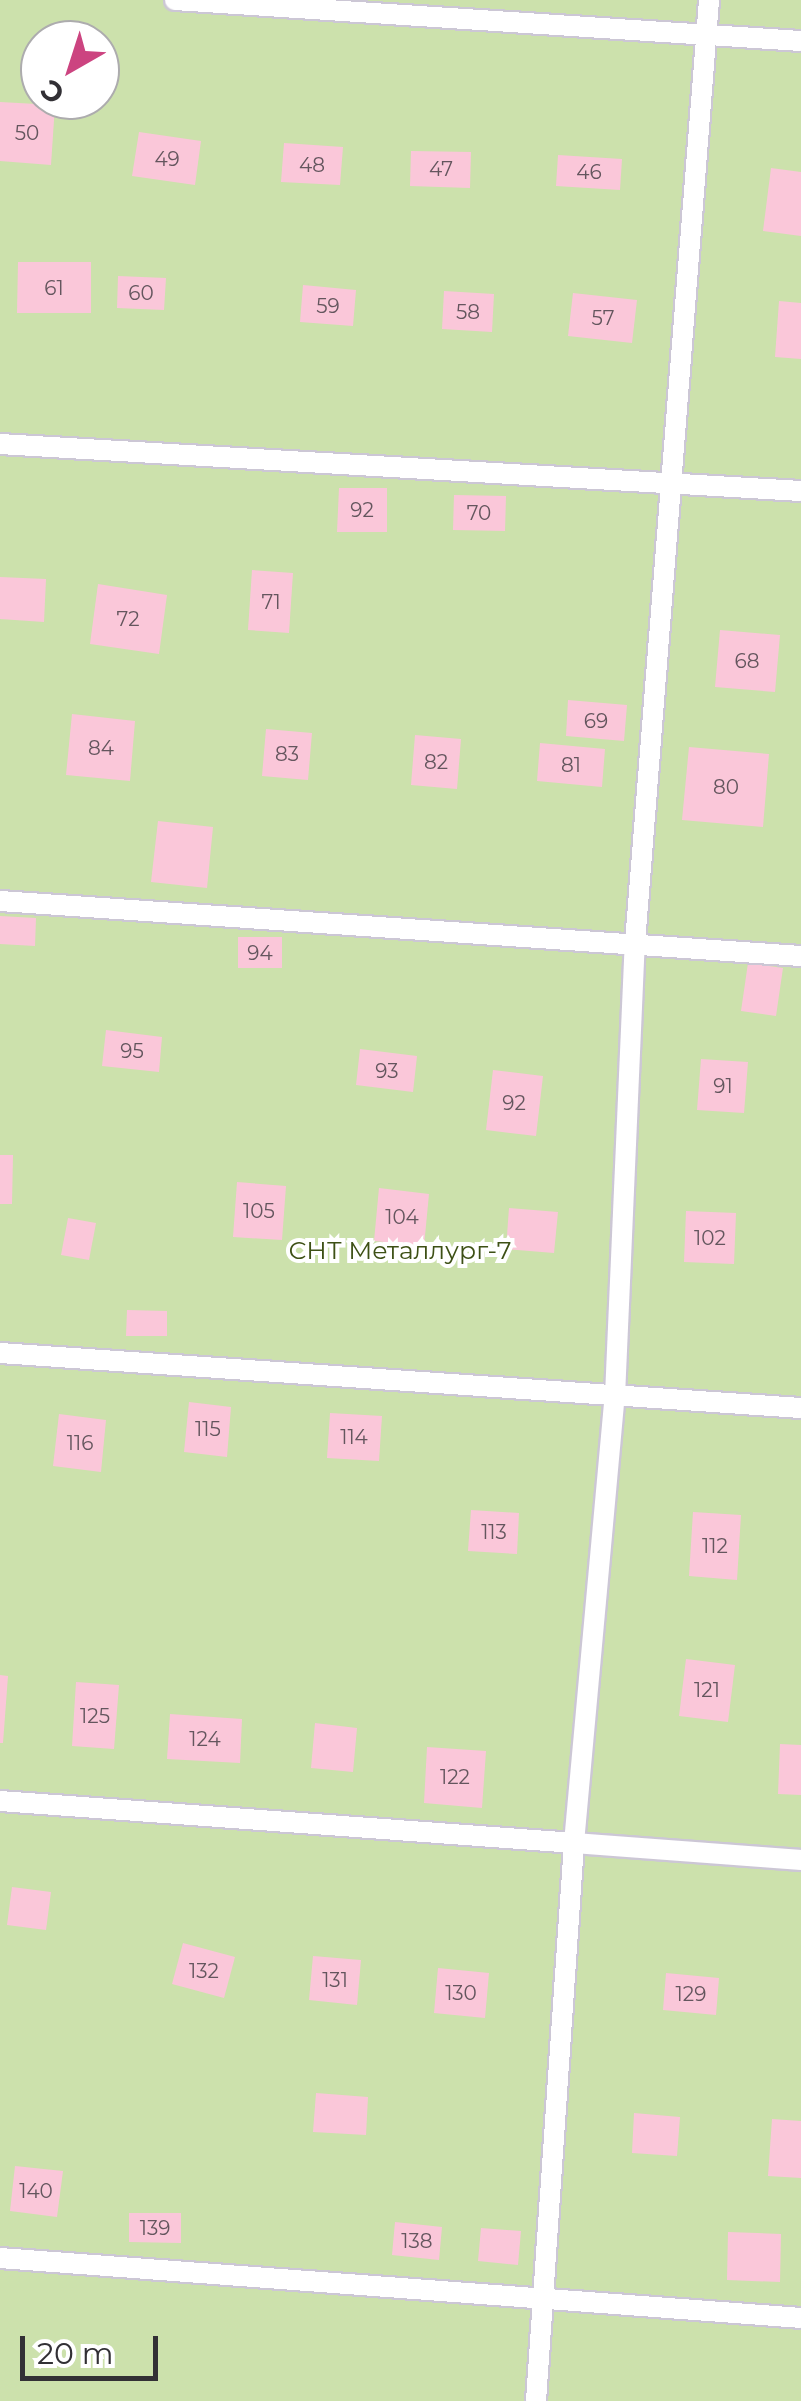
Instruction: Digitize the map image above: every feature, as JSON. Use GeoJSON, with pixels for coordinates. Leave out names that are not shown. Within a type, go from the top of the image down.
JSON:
{"type":"FeatureCollection","features":[{"type":"Feature","properties":{"kind":"lane"},"geometry":{"type":"LineString","coordinates":[[176,0],[801,42]]}},
{"type":"Feature","properties":{"kind":"lane"},"geometry":{"type":"LineString","coordinates":[[536,2401],[574,1843],[615,1396],[636,944],[709,0]]}},
{"type":"Feature","properties":{"kind":"lane"},"geometry":{"type":"LineString","coordinates":[[0,444],[801,492]]}},
{"type":"Feature","properties":{"kind":"lane"},"geometry":{"type":"LineString","coordinates":[[0,901],[801,956]]}},
{"type":"Feature","properties":{"kind":"lane"},"geometry":{"type":"LineString","coordinates":[[0,1353],[801,1408]]}},
{"type":"Feature","properties":{"kind":"lane"},"geometry":{"type":"LineString","coordinates":[[0,1802],[801,1860]]}},
{"type":"Feature","properties":{"kind":"lane"},"geometry":{"type":"LineString","coordinates":[[0,2258],[801,2318]]}},
{"type":"Feature","properties":{"kind":"green space","name":"СНТ Металлург-7"},"geometry":{"type":"Polygon","coordinates":[[[0,0],[801,0],[801,2401],[0,2401],[0,0]]]}},
{"type":"Feature","properties":{"kind":"building"},"geometry":{"type":"Polygon","coordinates":[[[0,102],[20,103],[20,120],[54,120],[51,165],[0,161],[0,102]]]}},
{"type":"Feature","properties":{"kind":"building"},"geometry":{"type":"Polygon","coordinates":[[[139,132],[201,141],[195,185],[132,176],[139,132]]]}},
{"type":"Feature","properties":{"kind":"building"},"geometry":{"type":"Polygon","coordinates":[[[284,143],[343,147],[340,185],[281,182],[284,143]]]}},
{"type":"Feature","properties":{"kind":"building"},"geometry":{"type":"Polygon","coordinates":[[[411,151],[471,152],[470,188],[410,186],[411,151]]]}},
{"type":"Feature","properties":{"kind":"building"},"geometry":{"type":"Polygon","coordinates":[[[558,155],[622,159],[620,190],[556,186],[558,155]]]}},
{"type":"Feature","properties":{"kind":"building"},"geometry":{"type":"Polygon","coordinates":[[[771,168],[801,172],[801,236],[763,231],[771,168]]]}},
{"type":"Feature","properties":{"kind":"building"},"geometry":{"type":"Polygon","coordinates":[[[18,262],[91,262],[91,313],[17,313],[18,262]]]}},
{"type":"Feature","properties":{"kind":"building"},"geometry":{"type":"Polygon","coordinates":[[[118,276],[166,278],[164,310],[117,308],[118,276]]]}},
{"type":"Feature","properties":{"kind":"building"},"geometry":{"type":"Polygon","coordinates":[[[303,285],[356,290],[353,326],[300,322],[303,285]]]}},
{"type":"Feature","properties":{"kind":"building"},"geometry":{"type":"Polygon","coordinates":[[[444,291],[494,294],[492,332],[442,329],[444,291]]]}},
{"type":"Feature","properties":{"kind":"building"},"geometry":{"type":"Polygon","coordinates":[[[573,293],[637,300],[632,343],[568,336],[573,293]]]}},
{"type":"Feature","properties":{"kind":"building"},"geometry":{"type":"Polygon","coordinates":[[[779,301],[801,303],[801,359],[775,357],[779,301]]]}},
{"type":"Feature","properties":{"kind":"building"},"geometry":{"type":"Polygon","coordinates":[[[339,488],[387,488],[387,532],[337,532],[339,488]]]}},
{"type":"Feature","properties":{"kind":"building"},"geometry":{"type":"Polygon","coordinates":[[[454,495],[506,496],[505,531],[453,530],[454,495]]]}},
{"type":"Feature","properties":{"kind":"building"},"geometry":{"type":"Polygon","coordinates":[[[252,570],[293,573],[289,633],[248,630],[252,570]]]}},
{"type":"Feature","properties":{"kind":"building"},"geometry":{"type":"Polygon","coordinates":[[[0,577],[46,579],[44,622],[0,619],[0,577]]]}},
{"type":"Feature","properties":{"kind":"building"},"geometry":{"type":"Polygon","coordinates":[[[98,584],[167,595],[159,654],[90,644],[98,584]]]}},
{"type":"Feature","properties":{"kind":"building"},"geometry":{"type":"Polygon","coordinates":[[[720,630],[780,635],[775,692],[715,687],[720,630]]]}},
{"type":"Feature","properties":{"kind":"building"},"geometry":{"type":"Polygon","coordinates":[[[568,700],[627,705],[624,741],[566,736],[568,700]]]}},
{"type":"Feature","properties":{"kind":"building"},"geometry":{"type":"Polygon","coordinates":[[[72,714],[135,721],[130,781],[66,775],[72,714]]]}},
{"type":"Feature","properties":{"kind":"building"},"geometry":{"type":"Polygon","coordinates":[[[266,729],[312,733],[308,780],[262,776],[266,729]]]}},
{"type":"Feature","properties":{"kind":"building"},"geometry":{"type":"Polygon","coordinates":[[[415,735],[461,739],[457,789],[411,785],[415,735]]]}},
{"type":"Feature","properties":{"kind":"building"},"geometry":{"type":"Polygon","coordinates":[[[540,743],[605,749],[602,787],[537,781],[540,743]]]}},
{"type":"Feature","properties":{"kind":"building"},"geometry":{"type":"Polygon","coordinates":[[[689,747],[769,754],[763,827],[682,820],[689,747]]]}},
{"type":"Feature","properties":{"kind":"building"},"geometry":{"type":"Polygon","coordinates":[[[158,821],[213,827],[207,888],[151,882],[158,821]]]}},
{"type":"Feature","properties":{"kind":"building"},"geometry":{"type":"Polygon","coordinates":[[[0,916],[36,918],[35,946],[0,944],[0,916]]]}},
{"type":"Feature","properties":{"kind":"building"},"geometry":{"type":"Polygon","coordinates":[[[238,937],[282,937],[282,968],[238,968],[238,937]]]}},
{"type":"Feature","properties":{"kind":"building"},"geometry":{"type":"Polygon","coordinates":[[[748,963],[783,968],[776,1016],[741,1011],[748,963]]]}},
{"type":"Feature","properties":{"kind":"building"},"geometry":{"type":"Polygon","coordinates":[[[106,1030],[162,1037],[159,1072],[102,1066],[106,1030]]]}},
{"type":"Feature","properties":{"kind":"building"},"geometry":{"type":"Polygon","coordinates":[[[360,1049],[417,1056],[413,1092],[356,1085],[360,1049]]]}},
{"type":"Feature","properties":{"kind":"building"},"geometry":{"type":"Polygon","coordinates":[[[701,1059],[748,1062],[744,1113],[697,1110],[701,1059]]]}},
{"type":"Feature","properties":{"kind":"building"},"geometry":{"type":"Polygon","coordinates":[[[493,1070],[543,1076],[536,1136],[486,1130],[493,1070]]]}},
{"type":"Feature","properties":{"kind":"building"},"geometry":{"type":"Polygon","coordinates":[[[0,1155],[13,1155],[12,1204],[0,1204],[0,1155]]]}},
{"type":"Feature","properties":{"kind":"building"},"geometry":{"type":"Polygon","coordinates":[[[237,1182],[286,1186],[282,1240],[233,1237],[237,1182]]]}},
{"type":"Feature","properties":{"kind":"building"},"geometry":{"type":"Polygon","coordinates":[[[379,1188],[429,1194],[424,1246],[374,1241],[379,1188]]]}},
{"type":"Feature","properties":{"kind":"building"},"geometry":{"type":"Polygon","coordinates":[[[509,1208],[558,1212],[554,1253],[506,1249],[509,1208]]]}},
{"type":"Feature","properties":{"kind":"building"},"geometry":{"type":"Polygon","coordinates":[[[686,1211],[736,1213],[734,1264],[684,1262],[686,1211]]]}},
{"type":"Feature","properties":{"kind":"building"},"geometry":{"type":"Polygon","coordinates":[[[68,1218],[96,1223],[89,1260],[61,1255],[68,1218]]]}},
{"type":"Feature","properties":{"kind":"building"},"geometry":{"type":"Polygon","coordinates":[[[127,1310],[167,1311],[167,1336],[126,1336],[127,1310]]]}},
{"type":"Feature","properties":{"kind":"building"},"geometry":{"type":"Polygon","coordinates":[[[189,1402],[231,1407],[227,1457],[184,1452],[189,1402]]]}},
{"type":"Feature","properties":{"kind":"building"},"geometry":{"type":"Polygon","coordinates":[[[330,1413],[382,1416],[379,1461],[327,1458],[330,1413]]]}},
{"type":"Feature","properties":{"kind":"building"},"geometry":{"type":"Polygon","coordinates":[[[59,1414],[106,1420],[101,1472],[53,1466],[59,1414]]]}},
{"type":"Feature","properties":{"kind":"building"},"geometry":{"type":"Polygon","coordinates":[[[471,1510],[519,1513],[517,1554],[468,1551],[471,1510]]]}},
{"type":"Feature","properties":{"kind":"building"},"geometry":{"type":"Polygon","coordinates":[[[693,1512],[741,1515],[737,1580],[689,1576],[693,1512]]]}},
{"type":"Feature","properties":{"kind":"building"},"geometry":{"type":"Polygon","coordinates":[[[686,1659],[735,1665],[728,1722],[679,1716],[686,1659]]]}},
{"type":"Feature","properties":{"kind":"building"},"geometry":{"type":"Polygon","coordinates":[[[0,1675],[8,1676],[3,1743],[0,1743],[0,1675]]]}},
{"type":"Feature","properties":{"kind":"building"},"geometry":{"type":"Polygon","coordinates":[[[76,1682],[119,1685],[114,1749],[72,1746],[76,1682]]]}},
{"type":"Feature","properties":{"kind":"building"},"geometry":{"type":"Polygon","coordinates":[[[170,1714],[242,1719],[240,1763],[167,1759],[170,1714]]]}},
{"type":"Feature","properties":{"kind":"building"},"geometry":{"type":"Polygon","coordinates":[[[315,1723],[357,1728],[353,1772],[311,1768],[315,1723]]]}},
{"type":"Feature","properties":{"kind":"building"},"geometry":{"type":"Polygon","coordinates":[[[780,1744],[801,1745],[801,1795],[778,1794],[780,1744]]]}},
{"type":"Feature","properties":{"kind":"building"},"geometry":{"type":"Polygon","coordinates":[[[427,1747],[486,1751],[482,1808],[424,1803],[427,1747]]]}},
{"type":"Feature","properties":{"kind":"building"},"geometry":{"type":"Polygon","coordinates":[[[12,1887],[51,1892],[46,1930],[7,1925],[12,1887]]]}},
{"type":"Feature","properties":{"kind":"building"},"geometry":{"type":"Polygon","coordinates":[[[183,1943],[235,1957],[224,1998],[172,1984],[183,1943]]]}},
{"type":"Feature","properties":{"kind":"building"},"geometry":{"type":"Polygon","coordinates":[[[313,1956],[361,1960],[357,2005],[309,2000],[313,1956]]]}},
{"type":"Feature","properties":{"kind":"building"},"geometry":{"type":"Polygon","coordinates":[[[438,1968],[489,1973],[485,2018],[434,2013],[438,1968]]]}},
{"type":"Feature","properties":{"kind":"building"},"geometry":{"type":"Polygon","coordinates":[[[666,1973],[719,1978],[716,2015],[663,2010],[666,1973]]]}},
{"type":"Feature","properties":{"kind":"building"},"geometry":{"type":"Polygon","coordinates":[[[316,2093],[368,2097],[366,2135],[313,2132],[316,2093]]]}},
{"type":"Feature","properties":{"kind":"building"},"geometry":{"type":"Polygon","coordinates":[[[634,2113],[680,2117],[677,2156],[632,2153],[634,2113]]]}},
{"type":"Feature","properties":{"kind":"building"},"geometry":{"type":"Polygon","coordinates":[[[772,2119],[801,2121],[801,2178],[768,2176],[772,2119]]]}},
{"type":"Feature","properties":{"kind":"building"},"geometry":{"type":"Polygon","coordinates":[[[15,2166],[63,2171],[57,2217],[10,2211],[15,2166]]]}},
{"type":"Feature","properties":{"kind":"building"},"geometry":{"type":"Polygon","coordinates":[[[129,2213],[181,2213],[181,2243],[129,2242],[129,2213]]]}},
{"type":"Feature","properties":{"kind":"building"},"geometry":{"type":"Polygon","coordinates":[[[395,2222],[442,2227],[439,2260],[392,2255],[395,2222]]]}},
{"type":"Feature","properties":{"kind":"building"},"geometry":{"type":"Polygon","coordinates":[[[481,2228],[521,2231],[518,2265],[478,2261],[481,2228]]]}},
{"type":"Feature","properties":{"kind":"building"},"geometry":{"type":"Polygon","coordinates":[[[728,2232],[781,2234],[780,2282],[727,2280],[728,2232]]]}}]}
